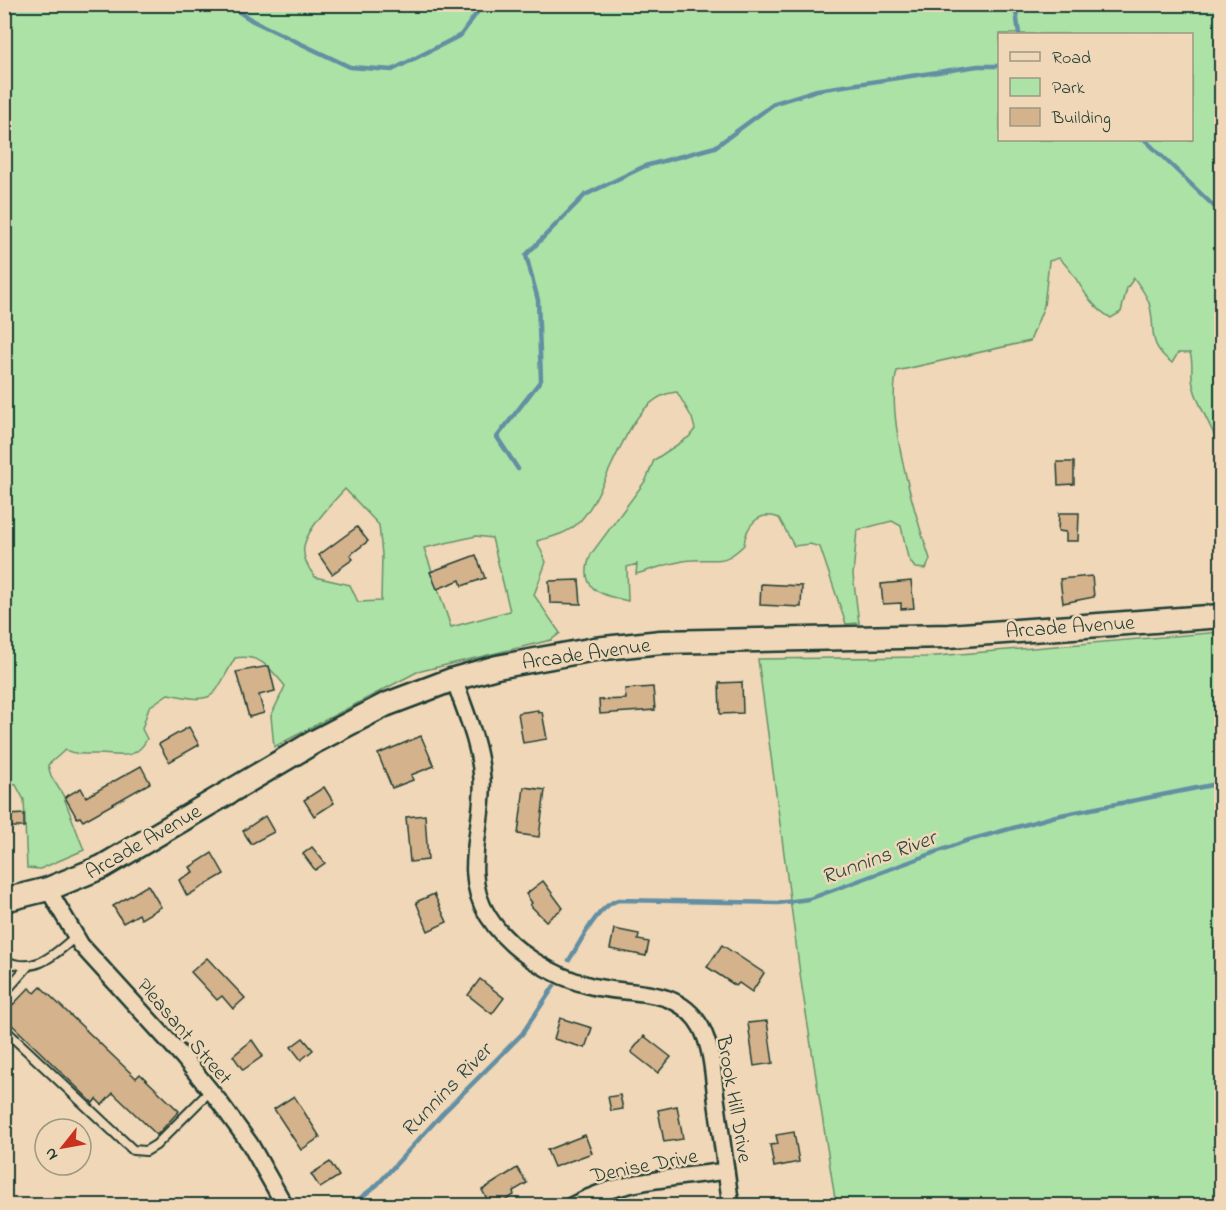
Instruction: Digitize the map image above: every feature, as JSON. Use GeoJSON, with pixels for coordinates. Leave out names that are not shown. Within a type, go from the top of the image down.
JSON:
{"type":"FeatureCollection","features":[{"type":"Feature","properties":{"kind":"main road","name":"Arcade Avenue"},"geometry":{"type":"LineString","coordinates":[[4,900],[48,889],[116,859],[349,722],[392,702],[454,679],[546,657],[661,642],[948,636],[1221,616]]}},
{"type":"Feature","properties":{"kind":"street","name":"Brook Hill Drive"},"geometry":{"type":"LineString","coordinates":[[454,679],[480,758],[482,799],[473,870],[486,914],[512,944],[535,961],[564,976],[605,988],[655,994],[680,1005],[691,1014],[707,1041],[731,1206]]}},
{"type":"Feature","properties":{"kind":"street","name":"Pleasant Street"},"geometry":{"type":"LineString","coordinates":[[48,889],[75,937],[210,1091],[250,1144],[285,1206]]}},
{"type":"Feature","properties":{"kind":"street","name":"Denise Drive"},"geometry":{"type":"LineString","coordinates":[[571,1206],[606,1190],[726,1171]]}},
{"type":"Feature","properties":{"kind":"lane"},"geometry":{"type":"LineString","coordinates":[[4,960],[27,966],[48,961],[75,937]]}},
{"type":"Feature","properties":{"kind":"lane"},"geometry":{"type":"LineString","coordinates":[[4,993],[27,966]]}},
{"type":"Feature","properties":{"kind":"lane"},"geometry":{"type":"LineString","coordinates":[[4,1029],[133,1150],[146,1151],[156,1145],[210,1091]]}},
{"type":"Feature","properties":{"kind":"green space"},"geometry":{"type":"Polygon","coordinates":[[[5,5],[1221,5],[1221,451],[1196,394],[1192,381],[1190,353],[1178,353],[1172,363],[1158,349],[1153,335],[1149,303],[1134,278],[1127,288],[1121,312],[1111,318],[1094,304],[1059,258],[1049,261],[1044,306],[1030,341],[897,371],[894,390],[898,438],[910,492],[930,559],[926,569],[915,568],[908,558],[901,526],[892,521],[857,530],[853,575],[859,623],[846,624],[820,547],[810,544],[794,546],[779,518],[772,516],[765,516],[755,521],[748,531],[744,545],[731,556],[720,560],[685,561],[636,574],[637,564],[627,567],[628,601],[600,593],[589,583],[587,566],[591,554],[646,480],[654,460],[689,437],[695,429],[692,418],[677,392],[659,397],[644,410],[631,427],[600,490],[578,523],[564,532],[537,541],[546,562],[534,595],[560,633],[551,640],[417,672],[274,747],[271,716],[285,686],[269,668],[258,660],[235,658],[211,695],[196,698],[168,694],[149,707],[142,729],[147,739],[132,754],[82,754],[65,750],[48,765],[51,776],[63,795],[84,850],[40,869],[27,868],[24,800],[16,785],[5,784],[5,5]],[[345,489],[327,509],[306,540],[304,555],[306,563],[315,577],[350,585],[358,602],[381,601],[382,555],[379,525],[345,489]],[[476,536],[424,548],[451,627],[510,611],[492,538],[476,536]]]}},
{"type":"Feature","properties":{"kind":"green space"},"geometry":{"type":"Polygon","coordinates":[[[1221,632],[1221,1205],[836,1205],[801,981],[758,659],[925,657],[1221,632]]]}},
{"type":"Feature","properties":{"kind":"building"},"geometry":{"type":"Polygon","coordinates":[[[1057,462],[1074,462],[1074,484],[1058,485],[1057,462]]]}},
{"type":"Feature","properties":{"kind":"building"},"geometry":{"type":"Polygon","coordinates":[[[1059,513],[1079,513],[1078,541],[1066,541],[1066,532],[1058,531],[1059,513]]]}},
{"type":"Feature","properties":{"kind":"building"},"geometry":{"type":"Polygon","coordinates":[[[357,527],[368,541],[350,555],[353,559],[332,574],[319,555],[357,527]]]}},
{"type":"Feature","properties":{"kind":"building"},"geometry":{"type":"Polygon","coordinates":[[[476,555],[485,578],[462,586],[460,580],[437,589],[430,572],[476,555]]]}},
{"type":"Feature","properties":{"kind":"building"},"geometry":{"type":"Polygon","coordinates":[[[1092,576],[1094,597],[1063,603],[1060,579],[1092,576]]]}},
{"type":"Feature","properties":{"kind":"building"},"geometry":{"type":"Polygon","coordinates":[[[579,580],[581,604],[550,603],[549,581],[579,580]]]}},
{"type":"Feature","properties":{"kind":"building"},"geometry":{"type":"Polygon","coordinates":[[[911,581],[914,608],[901,609],[901,603],[883,604],[881,584],[911,581]]]}},
{"type":"Feature","properties":{"kind":"building"},"geometry":{"type":"Polygon","coordinates":[[[761,584],[802,586],[801,607],[760,605],[761,584]]]}},
{"type":"Feature","properties":{"kind":"building"},"geometry":{"type":"Polygon","coordinates":[[[269,666],[275,691],[259,695],[264,713],[249,717],[236,672],[269,666]]]}},
{"type":"Feature","properties":{"kind":"building"},"geometry":{"type":"Polygon","coordinates":[[[742,682],[743,713],[720,714],[719,683],[742,682]]]}},
{"type":"Feature","properties":{"kind":"building"},"geometry":{"type":"Polygon","coordinates":[[[653,687],[655,710],[600,714],[599,700],[626,699],[625,689],[653,687]]]}},
{"type":"Feature","properties":{"kind":"building"},"geometry":{"type":"Polygon","coordinates":[[[538,710],[538,713],[542,712],[547,739],[523,743],[518,713],[538,710]]]}},
{"type":"Feature","properties":{"kind":"building"},"geometry":{"type":"Polygon","coordinates":[[[189,727],[199,745],[169,762],[159,744],[189,727]]]}},
{"type":"Feature","properties":{"kind":"building"},"geometry":{"type":"Polygon","coordinates":[[[421,736],[434,766],[411,775],[413,780],[392,788],[378,754],[421,736]]]}},
{"type":"Feature","properties":{"kind":"building"},"geometry":{"type":"Polygon","coordinates":[[[141,766],[150,783],[83,821],[80,817],[77,818],[65,797],[81,788],[86,797],[141,766]]]}},
{"type":"Feature","properties":{"kind":"building"},"geometry":{"type":"Polygon","coordinates":[[[324,787],[334,803],[314,816],[304,800],[324,787]]]}},
{"type":"Feature","properties":{"kind":"building"},"geometry":{"type":"Polygon","coordinates":[[[524,787],[545,790],[539,837],[518,834],[524,787]]]}},
{"type":"Feature","properties":{"kind":"building"},"geometry":{"type":"Polygon","coordinates":[[[24,814],[24,827],[10,827],[9,815],[24,814]]]}},
{"type":"Feature","properties":{"kind":"building"},"geometry":{"type":"Polygon","coordinates":[[[425,815],[428,860],[410,862],[406,817],[425,815]]]}},
{"type":"Feature","properties":{"kind":"building"},"geometry":{"type":"Polygon","coordinates":[[[265,816],[274,832],[251,844],[243,831],[265,816]]]}},
{"type":"Feature","properties":{"kind":"building"},"geometry":{"type":"Polygon","coordinates":[[[312,847],[325,863],[315,870],[303,854],[312,847]]]}},
{"type":"Feature","properties":{"kind":"building"},"geometry":{"type":"Polygon","coordinates":[[[212,853],[224,874],[187,896],[179,880],[193,872],[190,867],[212,853]]]}},
{"type":"Feature","properties":{"kind":"building"},"geometry":{"type":"Polygon","coordinates":[[[543,881],[563,908],[546,921],[530,905],[532,903],[526,894],[543,881]]]}},
{"type":"Feature","properties":{"kind":"building"},"geometry":{"type":"Polygon","coordinates":[[[148,885],[161,907],[141,919],[139,914],[123,923],[113,906],[148,885]]]}},
{"type":"Feature","properties":{"kind":"building"},"geometry":{"type":"Polygon","coordinates":[[[434,894],[447,922],[428,931],[416,902],[434,894]]]}},
{"type":"Feature","properties":{"kind":"building"},"geometry":{"type":"Polygon","coordinates":[[[614,929],[639,934],[638,940],[649,942],[646,956],[610,949],[614,929]]]}},
{"type":"Feature","properties":{"kind":"building"},"geometry":{"type":"Polygon","coordinates":[[[722,945],[764,973],[752,992],[739,983],[736,986],[707,967],[722,945]]]}},
{"type":"Feature","properties":{"kind":"building"},"geometry":{"type":"Polygon","coordinates":[[[207,958],[245,998],[233,1009],[222,996],[217,1000],[191,972],[207,958]]]}},
{"type":"Feature","properties":{"kind":"building"},"geometry":{"type":"Polygon","coordinates":[[[480,979],[504,998],[492,1014],[468,995],[480,979]]]}},
{"type":"Feature","properties":{"kind":"building"},"geometry":{"type":"Polygon","coordinates":[[[41,987],[136,1078],[140,1074],[179,1111],[157,1135],[113,1093],[102,1105],[96,1099],[93,1103],[8,1021],[10,1018],[5,1013],[29,988],[35,993],[41,987]]]}},
{"type":"Feature","properties":{"kind":"building"},"geometry":{"type":"Polygon","coordinates":[[[560,1018],[592,1028],[585,1048],[554,1039],[560,1018]]]}},
{"type":"Feature","properties":{"kind":"building"},"geometry":{"type":"Polygon","coordinates":[[[767,1021],[773,1063],[754,1066],[748,1023],[767,1021]]]}},
{"type":"Feature","properties":{"kind":"building"},"geometry":{"type":"Polygon","coordinates":[[[644,1036],[671,1057],[658,1073],[631,1052],[644,1036]]]}},
{"type":"Feature","properties":{"kind":"building"},"geometry":{"type":"Polygon","coordinates":[[[303,1038],[313,1050],[301,1060],[291,1047],[303,1038]]]}},
{"type":"Feature","properties":{"kind":"building"},"geometry":{"type":"Polygon","coordinates":[[[252,1040],[263,1056],[243,1070],[233,1056],[252,1040]]]}},
{"type":"Feature","properties":{"kind":"building"},"geometry":{"type":"Polygon","coordinates":[[[620,1095],[623,1109],[611,1111],[608,1097],[620,1095]]]}},
{"type":"Feature","properties":{"kind":"building"},"geometry":{"type":"Polygon","coordinates":[[[294,1096],[320,1137],[301,1150],[274,1109],[294,1096]]]}},
{"type":"Feature","properties":{"kind":"building"},"geometry":{"type":"Polygon","coordinates":[[[677,1106],[683,1139],[664,1142],[658,1110],[677,1106]]]}},
{"type":"Feature","properties":{"kind":"building"},"geometry":{"type":"Polygon","coordinates":[[[794,1132],[799,1162],[774,1167],[770,1145],[778,1144],[776,1135],[794,1132]]]}},
{"type":"Feature","properties":{"kind":"building"},"geometry":{"type":"Polygon","coordinates":[[[585,1135],[592,1153],[554,1167],[547,1150],[585,1135]]]}},
{"type":"Feature","properties":{"kind":"building"},"geometry":{"type":"Polygon","coordinates":[[[330,1162],[339,1176],[320,1188],[311,1174],[330,1162]]]}},
{"type":"Feature","properties":{"kind":"building"},"geometry":{"type":"Polygon","coordinates":[[[517,1168],[527,1183],[513,1191],[514,1195],[497,1206],[491,1206],[482,1190],[517,1168]]]}},
{"type":"Feature","properties":{"kind":"waterway"},"geometry":{"type":"LineString","coordinates":[[227,4],[253,21],[350,67],[392,70],[461,35],[483,4]]}},
{"type":"Feature","properties":{"kind":"waterway"},"geometry":{"type":"LineString","coordinates":[[1015,4],[1019,33]]}},
{"type":"Feature","properties":{"kind":"waterway"},"geometry":{"type":"LineString","coordinates":[[518,469],[497,437],[541,380],[538,300],[526,255],[585,195],[645,166],[715,147],[775,103],[817,90],[978,66],[998,66]]}},
{"type":"Feature","properties":{"kind":"waterway"},"geometry":{"type":"LineString","coordinates":[[1146,141],[1222,214]]}},
{"type":"Feature","properties":{"kind":"waterway","name":"Runnins River"},"geometry":{"type":"LineString","coordinates":[[569,960],[596,917],[618,900],[778,903],[809,899],[966,841],[1056,816],[1222,783]]}},
{"type":"Feature","properties":{"kind":"waterway","name":"Runnins River"},"geometry":{"type":"LineString","coordinates":[[350,1206],[377,1185],[442,1114],[522,1034],[554,986]]}}]}
